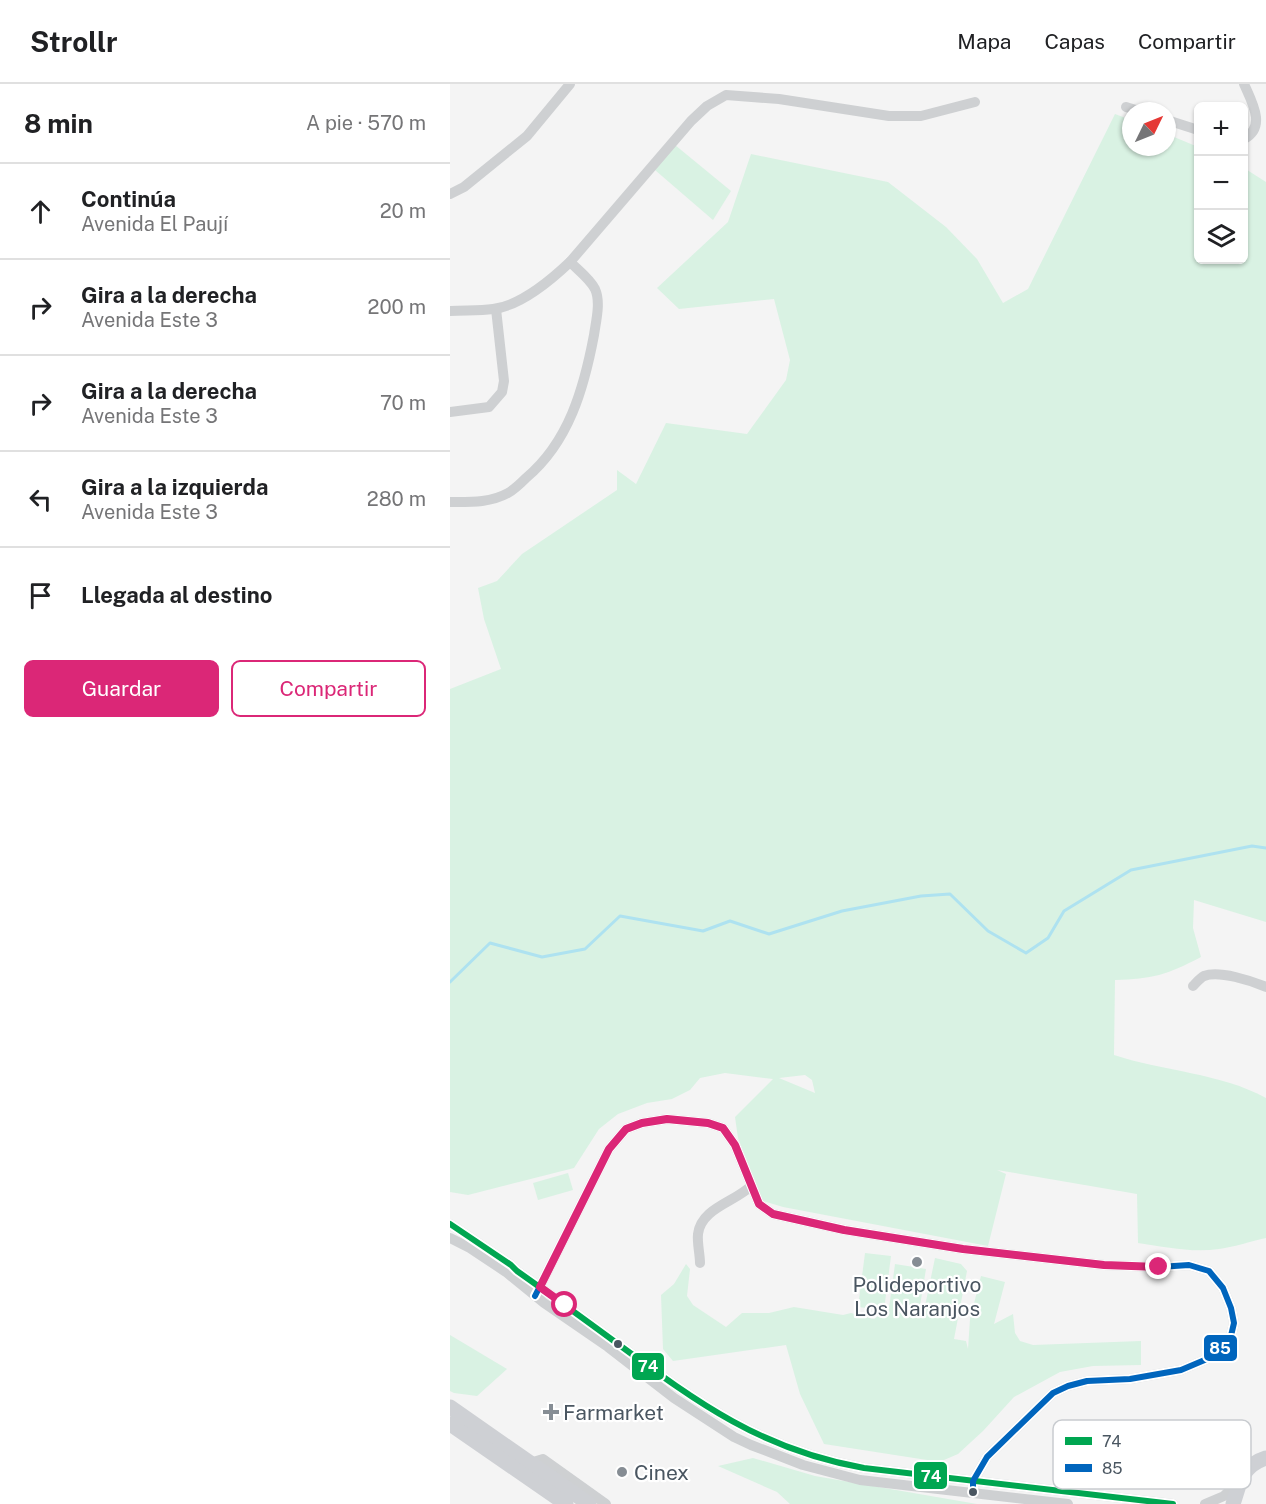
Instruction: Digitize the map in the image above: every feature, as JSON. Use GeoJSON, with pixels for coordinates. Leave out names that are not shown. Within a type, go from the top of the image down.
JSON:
{"type":"FeatureCollection","features":[{"type":"Feature","properties":{"kind":"main road"},"geometry":{"type":"LineString","coordinates":[[450,1407],[589,1504]]}},
{"type":"Feature","properties":{"kind":"main road"},"geometry":{"type":"LineString","coordinates":[[450,1424],[566,1504]]}},
{"type":"Feature","properties":{"kind":"main road"},"geometry":{"type":"LineString","coordinates":[[1251,1468],[1265,1458]]}},
{"type":"Feature","properties":{"kind":"street"},"geometry":{"type":"LineString","coordinates":[[450,194],[464,188],[527,136],[570,84]]}},
{"type":"Feature","properties":{"kind":"street"},"geometry":{"type":"LineString","coordinates":[[1244,84],[1263,118],[1252,135],[1248,137]]}},
{"type":"Feature","properties":{"kind":"street"},"geometry":{"type":"LineString","coordinates":[[450,311],[496,309],[526,296],[553,279],[691,121],[707,106],[726,95],[779,99],[889,116],[921,116],[975,102]]}},
{"type":"Feature","properties":{"kind":"street"},"geometry":{"type":"LineString","coordinates":[[1176,123],[1194,129]]}},
{"type":"Feature","properties":{"kind":"street"},"geometry":{"type":"LineString","coordinates":[[450,502],[475,503],[509,492],[537,469],[566,429],[581,394],[598,300],[595,289],[570,262]]}},
{"type":"Feature","properties":{"kind":"street"},"geometry":{"type":"LineString","coordinates":[[450,412],[489,407],[501,392],[504,381],[496,309]]}},
{"type":"Feature","properties":{"kind":"street"},"geometry":{"type":"LineString","coordinates":[[1193,986],[1204,976],[1219,974],[1266,987]]}},
{"type":"Feature","properties":{"kind":"street"},"geometry":{"type":"LineString","coordinates":[[537,1292],[609,1149],[626,1129],[642,1123],[667,1119],[708,1123],[723,1128],[735,1145],[759,1204],[773,1214],[844,1230],[963,1249],[1104,1265],[1159,1267],[1188,1265],[1209,1271],[1223,1288],[1234,1323],[1230,1340],[1207,1359],[1181,1370],[1130,1379],[1087,1381],[1053,1393],[987,1457],[973,1486]]}},
{"type":"Feature","properties":{"kind":"street"},"geometry":{"type":"LineString","coordinates":[[700,1263],[698,1233],[708,1213],[744,1193],[751,1186]]}},
{"type":"Feature","properties":{"kind":"street"},"geometry":{"type":"LineString","coordinates":[[450,1224],[511,1265],[537,1292]]}},
{"type":"Feature","properties":{"kind":"street"},"geometry":{"type":"LineString","coordinates":[[450,1238],[537,1292],[674,1398],[734,1437],[796,1462],[844,1477],[879,1482],[973,1486],[1173,1504]]}},
{"type":"Feature","properties":{"kind":"street"},"geometry":{"type":"LineString","coordinates":[[530,1463],[543,1459],[606,1504]]}},
{"type":"Feature","properties":{"kind":"street"},"geometry":{"type":"LineString","coordinates":[[973,1486],[1068,1504]]}},
{"type":"Feature","properties":{"kind":"street"},"geometry":{"type":"LineString","coordinates":[[1205,1504],[1224,1496],[1237,1496]]}},
{"type":"Feature","properties":{"kind":"green space"},"geometry":{"type":"Polygon","coordinates":[[[1115,114],[1122,117],[1122,156],[1176,156],[1176,138],[1194,145],[1194,264],[1248,264],[1248,171],[1266,182],[1266,922],[1194,900],[1193,928],[1201,957],[1159,975],[1115,980],[1114,1055],[1230,1083],[1266,1098],[1266,1238],[1209,1250],[1179,1249],[1138,1243],[1137,1194],[997,1170],[1006,1174],[988,1246],[783,1207],[763,1201],[738,1138],[735,1117],[773,1079],[725,1073],[700,1078],[690,1090],[672,1099],[647,1103],[618,1114],[599,1129],[574,1168],[468,1195],[450,1192],[450,689],[501,669],[484,619],[478,588],[497,581],[522,554],[617,490],[617,470],[636,484],[666,423],[747,434],[786,380],[790,360],[774,299],[679,309],[657,288],[728,222],[751,154],[888,182],[946,227],[977,259],[1003,303],[1028,289],[1115,114]],[[805,1075],[779,1078],[815,1093],[812,1080],[805,1075]]]}},
{"type":"Feature","properties":{"kind":"green space"},"geometry":{"type":"Polygon","coordinates":[[[675,145],[731,191],[713,220],[655,170],[675,145]]]}},
{"type":"Feature","properties":{"kind":"green space"},"geometry":{"type":"Polygon","coordinates":[[[568,1173],[573,1190],[538,1200],[533,1183],[568,1173]]]}},
{"type":"Feature","properties":{"kind":"green space"},"geometry":{"type":"Polygon","coordinates":[[[865,1253],[891,1256],[884,1310],[858,1307],[865,1253]]]}},
{"type":"Feature","properties":{"kind":"green space"},"geometry":{"type":"Polygon","coordinates":[[[935,1258],[961,1264],[967,1271],[954,1339],[966,1341],[968,1349],[970,1319],[981,1276],[1005,1282],[994,1324],[1013,1314],[1015,1333],[1020,1341],[1033,1345],[1141,1341],[1141,1365],[1093,1366],[1060,1372],[1014,1397],[958,1454],[944,1460],[927,1460],[824,1444],[800,1394],[786,1345],[673,1361],[663,1349],[661,1295],[674,1284],[686,1264],[690,1269],[687,1296],[693,1305],[726,1327],[742,1313],[769,1313],[794,1307],[843,1315],[851,1313],[874,1319],[889,1308],[895,1264],[926,1269],[919,1312],[925,1306],[935,1258]]]}},
{"type":"Feature","properties":{"kind":"green space"},"geometry":{"type":"Polygon","coordinates":[[[450,1335],[507,1369],[477,1396],[450,1391],[450,1335]]]}},
{"type":"Feature","properties":{"kind":"green space"},"geometry":{"type":"Polygon","coordinates":[[[753,1458],[815,1476],[977,1504],[790,1504],[777,1492],[718,1466],[753,1458]]]}},
{"type":"Feature","properties":{"kind":"waterway"},"geometry":{"type":"LineString","coordinates":[[450,982],[490,943],[542,957],[585,949],[620,916],[703,931],[730,921],[769,934],[842,911],[921,896],[950,894],[988,931],[1026,953],[1048,938],[1064,911],[1131,870],[1252,846],[1266,848]]}},
{"type":"Feature","properties":{"kind":"transit line","name":"85"},"geometry":{"type":"LineString","coordinates":[[535,1296],[609,1149],[626,1129],[642,1123],[667,1119],[708,1123],[723,1128],[735,1145],[759,1204],[773,1214],[845,1230],[963,1249],[1104,1265],[1159,1267],[1189,1265],[1209,1271],[1223,1288],[1231,1308],[1234,1323],[1230,1340],[1207,1359],[1181,1370],[1130,1379],[1087,1381],[1053,1393],[987,1457],[973,1481],[973,1492]]}},
{"type":"Feature","properties":{"kind":"transit line","name":"74"},"geometry":{"type":"LineString","coordinates":[[450,1224],[511,1265],[676,1386],[733,1421],[794,1449],[827,1460],[864,1468],[1173,1504]]}},
{"type":"Feature","properties":{"kind":"place","name":"Polideportivo Los Naranjos"},"geometry":{"type":"Point","coordinates":[917,1262]}},
{"type":"Feature","properties":{"kind":"place","name":"Farmarket"},"geometry":{"type":"Point","coordinates":[551,1412]}},
{"type":"Feature","properties":{"kind":"place","name":"Cinex"},"geometry":{"type":"Point","coordinates":[622,1472]}},
{"type":"Feature","properties":{"kind":"route"},"geometry":{"type":"LineString","coordinates":[[565,1305],[540,1287],[609,1149],[626,1129],[642,1123],[667,1119],[708,1123],[723,1128],[735,1145],[759,1204],[773,1214],[844,1230],[963,1249],[1104,1265],[1159,1267]]}}]}
